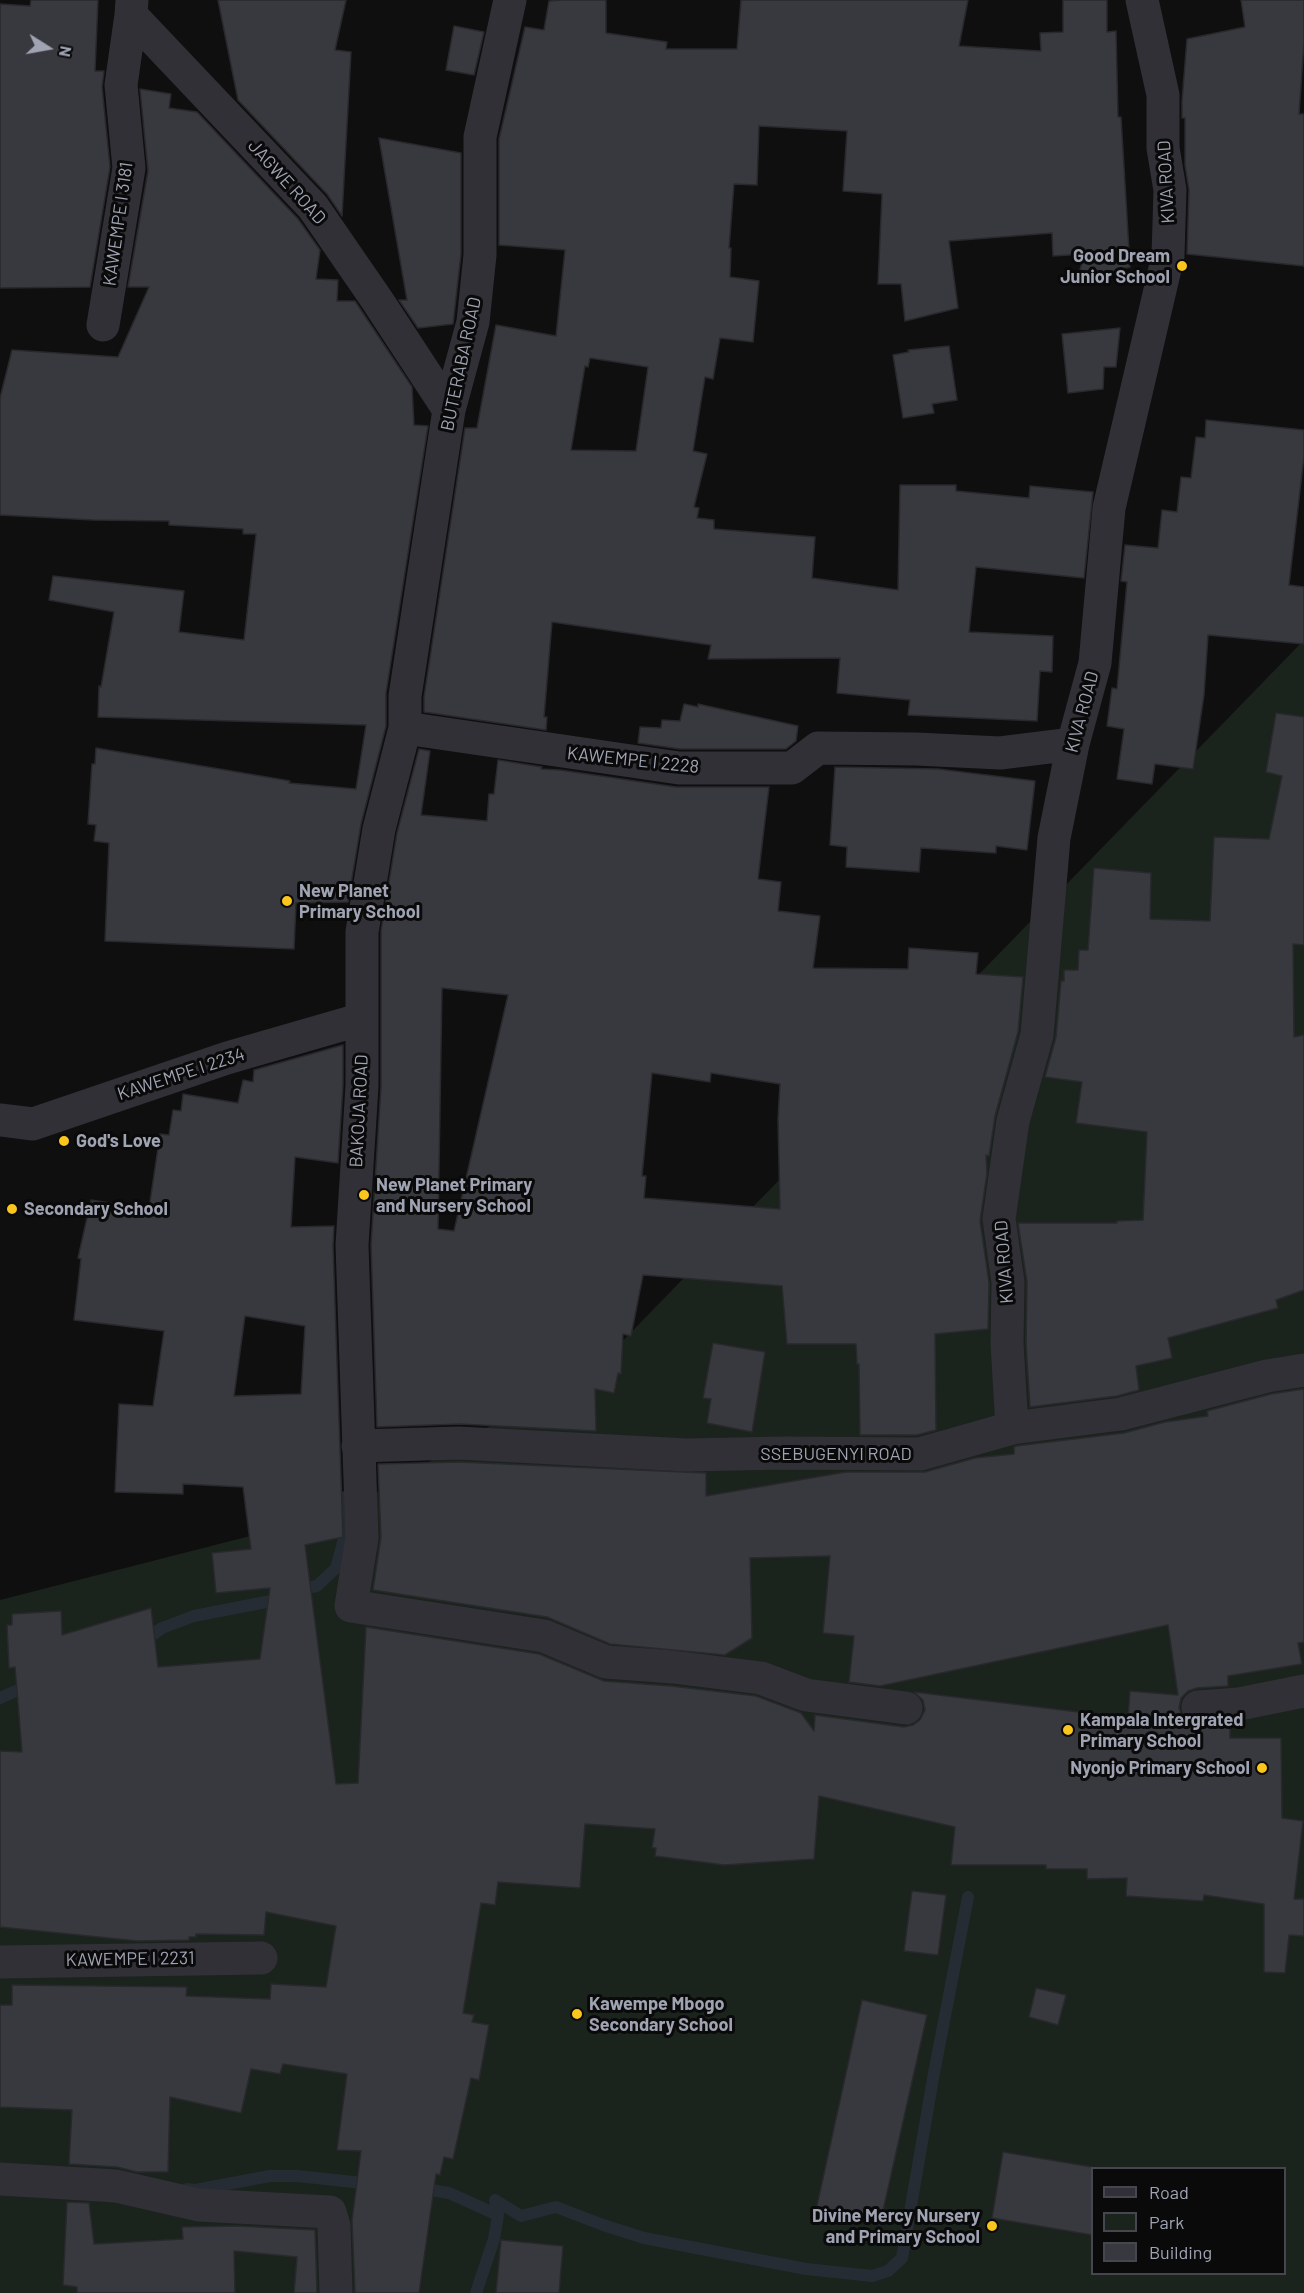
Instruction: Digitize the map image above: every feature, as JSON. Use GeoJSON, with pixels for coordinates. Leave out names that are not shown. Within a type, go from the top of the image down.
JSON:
{"type":"FeatureCollection","features":[{"type":"Feature","properties":{"kind":"street","name":"BUTERABA ROAD"},"geometry":{"type":"LineString","coordinates":[[405,728],[405,696],[449,410],[473,322],[480,255],[480,138],[510,0]]}},
{"type":"Feature","properties":{"kind":"street","name":"KIVA ROAD"},"geometry":{"type":"LineString","coordinates":[[1012,1428],[1007,1344],[1008,1282],[999,1219],[1013,1122],[1037,1035],[1054,838],[1073,744],[1095,663],[1109,508],[1168,256],[1170,190],[1163,148],[1163,95],[1142,0]]}},
{"type":"Feature","properties":{"kind":"street","name":"JAGWE ROAD"},"geometry":{"type":"LineString","coordinates":[[131,8],[313,207],[449,410]]}},
{"type":"Feature","properties":{"kind":"street","name":"KAWEMPE I 3181"},"geometry":{"type":"LineString","coordinates":[[103,325],[129,168],[121,85],[131,8]]}},
{"type":"Feature","properties":{"kind":"street","name":"KAWEMPE I 2228"},"geometry":{"type":"LineString","coordinates":[[405,728],[679,768],[792,768],[818,748],[1000,753],[1073,744]]}},
{"type":"Feature","properties":{"kind":"street","name":"BAKOJA ROAD"},"geometry":{"type":"LineString","coordinates":[[405,728],[379,829],[362,932],[362,1086],[352,1245],[362,1538],[351,1606],[544,1636],[606,1662],[673,1667],[761,1678],[806,1695],[906,1708]]}},
{"type":"Feature","properties":{"kind":"street","name":"KAWEMPE I 2234"},"geometry":{"type":"LineString","coordinates":[[0,1120],[33,1124],[227,1058],[362,1019]]}},
{"type":"Feature","properties":{"kind":"street","name":"SSEBUGENYI ROAD"},"geometry":{"type":"LineString","coordinates":[[358,1446],[459,1443],[687,1455],[921,1454],[1012,1428],[1121,1414],[1267,1376],[1304,1370]]}},
{"type":"Feature","properties":{"kind":"street"},"geometry":{"type":"LineString","coordinates":[[1198,1707],[1239,1704],[1304,1691]]}},
{"type":"Feature","properties":{"kind":"street","name":"KAWEMPE I 2231"},"geometry":{"type":"LineString","coordinates":[[0,1962],[261,1958]]}},
{"type":"Feature","properties":{"kind":"street"},"geometry":{"type":"LineString","coordinates":[[0,2179],[116,2186],[199,2205],[330,2211],[334,2226],[336,2293]]}},
{"type":"Feature","properties":{"kind":"green space"},"geometry":{"type":"Polygon","coordinates":[[[1304,640],[1304,2293],[0,2293],[0,1600],[344,1512],[607,1357],[1304,640]]]}},
{"type":"Feature","properties":{"kind":"building"},"geometry":{"type":"Polygon","coordinates":[[[31,0],[98,0],[95,71],[104,71],[102,87],[110,167],[90,287],[0,288],[0,4],[30,6],[31,0]]]}},
{"type":"Feature","properties":{"kind":"building"},"geometry":{"type":"Polygon","coordinates":[[[218,0],[346,0],[335,50],[351,52],[342,216],[327,194],[238,100],[218,0]]]}},
{"type":"Feature","properties":{"kind":"building"},"geometry":{"type":"Polygon","coordinates":[[[606,0],[606,33],[667,42],[666,49],[737,49],[741,0],[968,0],[959,46],[1041,51],[1040,33],[1063,32],[1063,0],[1107,0],[1107,32],[1116,31],[1118,117],[1121,117],[1130,267],[1100,275],[1080,270],[1084,254],[1053,256],[1052,233],[949,241],[958,308],[905,321],[901,284],[878,284],[882,194],[843,191],[847,131],[759,126],[757,185],[734,184],[729,248],[731,248],[730,277],[759,281],[753,342],[720,338],[713,379],[705,377],[693,451],[707,454],[694,507],[699,508],[697,518],[714,520],[714,529],[815,537],[812,578],[898,590],[900,485],[956,485],[956,491],[1029,498],[1030,486],[1093,492],[1084,578],[976,567],[969,632],[1053,636],[1052,672],[1040,671],[1037,721],[908,715],[910,700],[837,693],[840,658],[708,659],[711,645],[552,622],[544,717],[547,717],[546,730],[424,712],[424,697],[465,428],[477,428],[496,325],[556,336],[565,250],[499,245],[499,139],[525,27],[544,30],[549,1],[606,0]],[[590,358],[588,367],[585,366],[571,450],[636,451],[648,367],[590,358]]]}},
{"type":"Feature","properties":{"kind":"building"},"geometry":{"type":"Polygon","coordinates":[[[1241,0],[1304,0],[1304,42],[1299,114],[1304,114],[1304,266],[1187,254],[1189,190],[1185,165],[1185,118],[1182,118],[1182,101],[1187,39],[1245,27],[1241,0]]]}},
{"type":"Feature","properties":{"kind":"building"},"geometry":{"type":"Polygon","coordinates":[[[454,26],[484,32],[474,75],[446,70],[454,26]]]}},
{"type":"Feature","properties":{"kind":"building"},"geometry":{"type":"Polygon","coordinates":[[[140,89],[171,94],[169,108],[197,112],[298,219],[320,250],[316,279],[338,280],[337,301],[355,301],[412,387],[414,425],[428,426],[386,693],[386,726],[361,824],[348,902],[296,903],[294,949],[105,941],[109,843],[94,841],[96,825],[88,824],[92,764],[95,764],[96,748],[290,781],[289,783],[356,789],[366,725],[98,717],[99,686],[101,687],[114,612],[49,600],[53,576],[184,591],[179,632],[244,640],[256,534],[243,534],[243,529],[169,525],[169,521],[0,515],[0,398],[12,350],[118,357],[149,287],[128,287],[148,171],[140,89]]]}},
{"type":"Feature","properties":{"kind":"building"},"geometry":{"type":"Polygon","coordinates":[[[379,138],[461,153],[461,254],[453,324],[418,328],[399,300],[407,300],[379,138]]]}},
{"type":"Feature","properties":{"kind":"building"},"geometry":{"type":"Polygon","coordinates":[[[1120,328],[1116,367],[1104,367],[1103,389],[1068,393],[1062,334],[1120,328]]]}},
{"type":"Feature","properties":{"kind":"building"},"geometry":{"type":"Polygon","coordinates":[[[949,346],[957,400],[932,404],[934,413],[903,418],[893,355],[909,352],[908,350],[949,346]]]}},
{"type":"Feature","properties":{"kind":"building"},"geometry":{"type":"Polygon","coordinates":[[[1206,420],[1304,430],[1304,456],[1289,585],[1304,587],[1304,644],[1208,635],[1204,695],[1193,769],[1155,764],[1152,784],[1117,779],[1124,729],[1107,726],[1112,688],[1117,689],[1127,582],[1121,581],[1125,545],[1158,548],[1162,510],[1177,512],[1181,477],[1191,478],[1196,437],[1205,438],[1206,420]]]}},
{"type":"Feature","properties":{"kind":"building"},"geometry":{"type":"Polygon","coordinates":[[[684,704],[698,707],[698,704],[798,726],[796,741],[786,749],[680,749],[638,743],[640,727],[661,728],[662,720],[680,721],[684,704]]]}},
{"type":"Feature","properties":{"kind":"building"},"geometry":{"type":"Polygon","coordinates":[[[1276,713],[1304,717],[1304,945],[1293,944],[1294,1037],[1304,1035],[1304,1290],[1276,1300],[1278,1308],[1168,1338],[1172,1358],[1136,1366],[1139,1390],[1117,1396],[1030,1407],[1026,1344],[1027,1282],[1018,1223],[1117,1223],[1117,1221],[1143,1220],[1147,1132],[1076,1123],[1082,1082],[1045,1077],[1056,1037],[1064,970],[1078,970],[1079,950],[1088,950],[1094,868],[1151,873],[1150,919],[1210,921],[1214,837],[1269,839],[1282,776],[1266,772],[1276,713]]]}},
{"type":"Feature","properties":{"kind":"building"},"geometry":{"type":"Polygon","coordinates":[[[419,749],[430,751],[421,815],[487,821],[489,794],[494,794],[498,760],[542,767],[541,769],[676,787],[769,787],[758,879],[781,882],[778,911],[820,916],[813,968],[908,969],[909,948],[978,953],[976,974],[1023,977],[1018,1032],[995,1116],[989,1156],[986,1155],[987,1173],[980,1221],[989,1283],[988,1329],[935,1334],[936,1430],[917,1435],[860,1435],[859,1364],[857,1364],[856,1344],[787,1344],[782,1286],[643,1275],[631,1336],[623,1334],[621,1374],[618,1373],[614,1393],[595,1389],[596,1431],[460,1424],[377,1427],[371,1245],[381,1087],[381,931],[397,833],[419,749]],[[442,988],[438,1229],[454,1231],[508,995],[442,988]],[[652,1073],[642,1176],[646,1176],[644,1198],[780,1209],[778,1119],[780,1084],[711,1073],[710,1082],[652,1073]]]}},
{"type":"Feature","properties":{"kind":"building"},"geometry":{"type":"Polygon","coordinates":[[[835,767],[938,769],[1035,781],[1027,850],[996,846],[996,853],[921,848],[919,872],[846,867],[847,847],[830,845],[835,767]]]}},
{"type":"Feature","properties":{"kind":"building"},"geometry":{"type":"Polygon","coordinates":[[[343,1045],[338,1163],[295,1157],[291,1227],[334,1226],[343,1537],[305,1545],[336,1784],[358,1783],[366,1627],[539,1654],[604,1681],[756,1696],[801,1713],[814,1731],[815,1715],[904,1727],[913,1725],[920,1720],[925,1710],[923,1700],[914,1692],[1128,1718],[1130,1691],[1178,1695],[1168,1625],[880,1686],[849,1682],[854,1636],[823,1633],[830,1556],[750,1558],[752,1638],[725,1655],[610,1644],[547,1617],[373,1590],[381,1537],[378,1464],[459,1462],[706,1473],[706,1496],[846,1472],[925,1472],[975,1458],[1014,1454],[1016,1446],[1124,1433],[1165,1422],[1208,1416],[1207,1411],[1271,1394],[1304,1389],[1304,1642],[1298,1643],[1302,1664],[1228,1676],[1228,1686],[1197,1688],[1188,1691],[1181,1698],[1179,1708],[1183,1718],[1190,1724],[1199,1726],[1230,1723],[1230,1738],[1281,1738],[1282,1818],[1303,1821],[1294,1899],[1304,1899],[1304,1936],[1289,1935],[1285,1973],[1264,1972],[1264,1904],[1204,1895],[1203,1901],[1126,1896],[1127,1878],[1087,1879],[1087,1869],[1046,1869],[1046,1865],[951,1865],[955,1827],[819,1796],[814,1859],[724,1865],[655,1856],[656,1848],[652,1848],[655,1829],[585,1824],[580,1888],[498,1882],[495,1905],[481,1903],[463,2013],[474,2015],[472,2022],[489,2025],[479,2080],[471,2078],[453,2159],[444,2157],[440,2175],[436,2174],[419,2293],[355,2293],[352,2220],[361,2151],[337,2150],[347,2074],[283,2064],[280,2074],[251,2069],[241,2113],[170,2097],[168,2172],[137,2172],[117,2167],[69,2164],[72,2110],[0,2107],[0,2005],[12,2005],[12,1985],[187,1987],[186,1996],[270,1999],[271,1984],[326,1987],[336,1926],[266,1912],[264,1935],[196,1934],[196,1937],[189,1937],[189,1940],[138,1941],[0,1927],[0,1751],[22,1752],[15,1667],[9,1668],[7,1625],[12,1625],[12,1614],[61,1611],[62,1635],[151,1608],[158,1667],[260,1659],[270,1588],[216,1593],[212,1553],[251,1549],[243,1487],[183,1484],[183,1494],[115,1492],[119,1404],[153,1406],[164,1331],[74,1320],[81,1259],[78,1258],[91,1200],[149,1209],[160,1134],[169,1135],[173,1110],[181,1111],[183,1094],[238,1103],[243,1080],[253,1082],[254,1070],[343,1045]],[[245,1316],[234,1396],[301,1394],[305,1326],[245,1316]]]}},
{"type":"Feature","properties":{"kind":"building"},"geometry":{"type":"Polygon","coordinates":[[[713,1343],[765,1352],[752,1432],[707,1423],[711,1399],[703,1398],[713,1343]]]}},
{"type":"Feature","properties":{"kind":"building"},"geometry":{"type":"Polygon","coordinates":[[[912,1891],[946,1895],[938,1955],[904,1951],[912,1891]]]}},
{"type":"Feature","properties":{"kind":"building"},"geometry":{"type":"Polygon","coordinates":[[[1036,1988],[1066,1995],[1058,2025],[1029,2017],[1036,1988]]]}},
{"type":"Feature","properties":{"kind":"building"},"geometry":{"type":"Polygon","coordinates":[[[862,2000],[927,2015],[880,2224],[816,2210],[862,2000]]]}},
{"type":"Feature","properties":{"kind":"building"},"geometry":{"type":"Polygon","coordinates":[[[1003,2152],[1092,2167],[1091,2235],[992,2218],[1003,2152]]]}},
{"type":"Feature","properties":{"kind":"building"},"geometry":{"type":"Polygon","coordinates":[[[67,2202],[89,2203],[94,2244],[183,2239],[182,2227],[238,2226],[315,2230],[317,2293],[294,2293],[297,2257],[234,2251],[235,2293],[77,2293],[77,2287],[63,2285],[67,2202]]]}},
{"type":"Feature","properties":{"kind":"building"},"geometry":{"type":"Polygon","coordinates":[[[501,2240],[563,2246],[559,2293],[496,2293],[501,2240]]]}},
{"type":"Feature","properties":{"kind":"waterway"},"geometry":{"type":"LineString","coordinates":[[141,1643],[162,1628],[194,1616],[271,1601],[295,1590],[317,1586],[336,1568],[345,1535],[345,1497]]}},
{"type":"Feature","properties":{"kind":"waterway"},"geometry":{"type":"LineString","coordinates":[[0,1698],[32,1684]]}},
{"type":"Feature","properties":{"kind":"waterway"},"geometry":{"type":"LineString","coordinates":[[419,2188],[449,2193],[498,2215],[495,2200],[521,2216],[556,2207],[644,2238],[806,2269],[872,2276],[888,2271],[902,2258],[968,1897]]}},
{"type":"Feature","properties":{"kind":"waterway"},"geometry":{"type":"LineString","coordinates":[[187,2189],[195,2190],[270,2176],[297,2176],[372,2184]]}},
{"type":"Feature","properties":{"kind":"waterway"},"geometry":{"type":"LineString","coordinates":[[476,2293],[494,2239],[498,2215]]}},
{"type":"Feature","properties":{"kind":"place","name":"Good Dream Junior School"},"geometry":{"type":"Point","coordinates":[1182,266]}},
{"type":"Feature","properties":{"kind":"place","name":"New Planet Primary School"},"geometry":{"type":"Point","coordinates":[287,901]}},
{"type":"Feature","properties":{"kind":"place","name":"God's Love"},"geometry":{"type":"Point","coordinates":[64,1141]}},
{"type":"Feature","properties":{"kind":"place","name":"New Planet Primary and Nursery School"},"geometry":{"type":"Point","coordinates":[364,1195]}},
{"type":"Feature","properties":{"kind":"place","name":"Secondary School"},"geometry":{"type":"Point","coordinates":[12,1209]}},
{"type":"Feature","properties":{"kind":"place","name":"Kampala Intergrated Primary School"},"geometry":{"type":"Point","coordinates":[1068,1730]}},
{"type":"Feature","properties":{"kind":"place","name":"Nyonjo Primary School"},"geometry":{"type":"Point","coordinates":[1262,1768]}},
{"type":"Feature","properties":{"kind":"place","name":"Kawempe Mbogo Secondary School"},"geometry":{"type":"Point","coordinates":[577,2014]}},
{"type":"Feature","properties":{"kind":"place","name":"Divine Mercy Nursery and Primary School"},"geometry":{"type":"Point","coordinates":[992,2226]}}]}
